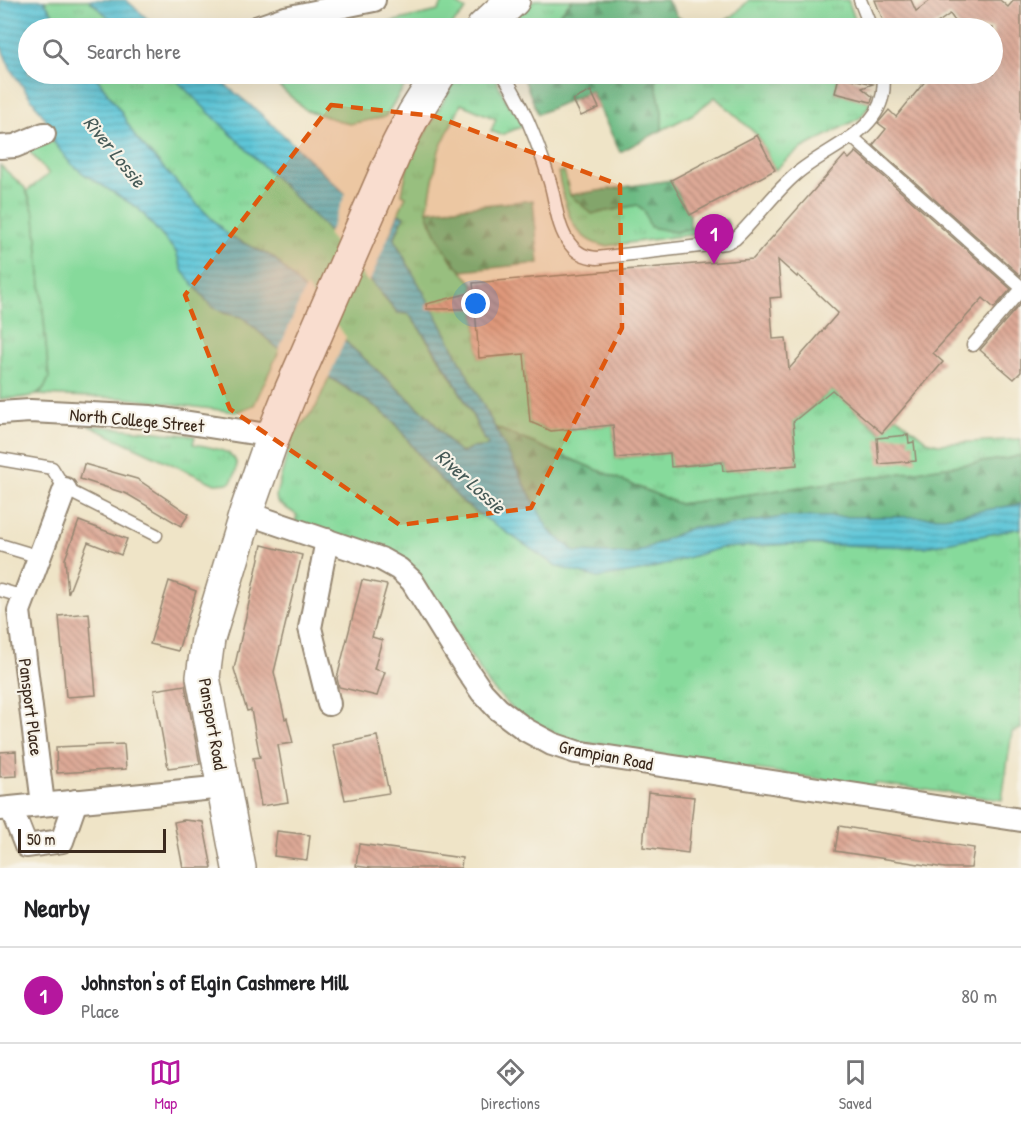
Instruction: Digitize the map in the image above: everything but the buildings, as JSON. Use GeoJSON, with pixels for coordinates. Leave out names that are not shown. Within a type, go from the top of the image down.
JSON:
{"type":"FeatureCollection","features":[{"type":"Feature","properties":{"kind":"street"},"geometry":{"type":"LineString","coordinates":[[285,18],[367,1]]}},
{"type":"Feature","properties":{"kind":"street","name":"Pansport Road"},"geometry":{"type":"LineString","coordinates":[[239,868],[203,677],[208,639],[246,513],[291,391],[380,186],[414,114],[433,84]]}},
{"type":"Feature","properties":{"kind":"street"},"geometry":{"type":"LineString","coordinates":[[0,147],[15,146],[44,134]]}},
{"type":"Feature","properties":{"kind":"street","name":"North College Street"},"geometry":{"type":"LineString","coordinates":[[0,412],[30,411],[151,417],[273,436]]}},
{"type":"Feature","properties":{"kind":"street"},"geometry":{"type":"LineString","coordinates":[[22,604],[65,489]]}},
{"type":"Feature","properties":{"kind":"street","name":"Grampian Road"},"geometry":{"type":"LineString","coordinates":[[246,513],[381,559],[399,569],[412,581],[482,692],[498,710],[525,730],[552,744],[576,752],[1021,819]]}},
{"type":"Feature","properties":{"kind":"street"},"geometry":{"type":"LineString","coordinates":[[327,540],[310,628],[329,704]]}},
{"type":"Feature","properties":{"kind":"street","name":"Pansport Place"},"geometry":{"type":"LineString","coordinates":[[22,604],[43,804]]}},
{"type":"Feature","properties":{"kind":"street"},"geometry":{"type":"LineString","coordinates":[[76,801],[62,842],[26,846],[5,809],[43,804],[224,787]]}},
{"type":"Feature","properties":{"kind":"lane"},"geometry":{"type":"LineString","coordinates":[[860,0],[867,18]]}},
{"type":"Feature","properties":{"kind":"lane"},"geometry":{"type":"LineString","coordinates":[[510,84],[533,134],[569,244],[585,256],[597,258],[726,243],[735,239],[794,176],[818,156],[852,137],[867,125],[882,101],[884,84]]}},
{"type":"Feature","properties":{"kind":"lane"},"geometry":{"type":"LineString","coordinates":[[852,137],[1021,288],[973,345]]}},
{"type":"Feature","properties":{"kind":"lane"},"geometry":{"type":"LineString","coordinates":[[0,459],[52,468],[65,489],[156,535]]}},
{"type":"Feature","properties":{"kind":"lane"},"geometry":{"type":"LineString","coordinates":[[0,545],[39,557]]}},
{"type":"Feature","properties":{"kind":"lane"},"geometry":{"type":"LineString","coordinates":[[0,590],[22,604]]}},
{"type":"Feature","properties":{"kind":"highlighted area"},"geometry":{"type":"Polygon","coordinates":[[[331,105],[434,116],[620,185],[622,328],[531,508],[400,525],[230,409],[185,295],[331,105]]]}},
{"type":"Feature","properties":{"kind":"green space"},"geometry":{"type":"Polygon","coordinates":[[[44,0],[89,0],[110,18],[55,18],[44,0]]]}},
{"type":"Feature","properties":{"kind":"green space"},"geometry":{"type":"Polygon","coordinates":[[[444,0],[451,0],[466,10],[458,18],[408,18],[438,11],[444,0]]]}},
{"type":"Feature","properties":{"kind":"green space"},"geometry":{"type":"Polygon","coordinates":[[[535,0],[572,0],[556,18],[512,18],[535,0]]]}},
{"type":"Feature","properties":{"kind":"green space"},"geometry":{"type":"Polygon","coordinates":[[[572,0],[667,0],[680,18],[556,18],[572,0]]]}},
{"type":"Feature","properties":{"kind":"green space"},"geometry":{"type":"Polygon","coordinates":[[[749,0],[848,0],[854,18],[730,18],[749,0]]]}},
{"type":"Feature","properties":{"kind":"green space"},"geometry":{"type":"Polygon","coordinates":[[[101,84],[181,84],[324,226],[398,313],[409,314],[450,375],[488,444],[485,447],[471,448],[461,453],[455,449],[429,417],[348,344],[311,297],[273,257],[229,236],[191,198],[136,138],[101,84]]]}},
{"type":"Feature","properties":{"kind":"green space"},"geometry":{"type":"Polygon","coordinates":[[[276,84],[406,84],[385,117],[349,124],[306,110],[276,84]]]}},
{"type":"Feature","properties":{"kind":"green space"},"geometry":{"type":"Polygon","coordinates":[[[453,84],[498,84],[509,106],[516,112],[523,126],[501,135],[491,131],[496,119],[461,104],[439,150],[427,211],[452,261],[473,283],[479,358],[524,354],[530,422],[551,431],[613,425],[616,458],[670,453],[672,467],[722,463],[723,471],[797,464],[793,422],[832,390],[881,433],[896,416],[927,441],[938,444],[1021,439],[1021,455],[679,504],[494,427],[394,239],[404,217],[398,214],[406,196],[402,194],[408,163],[453,84]]]}},
{"type":"Feature","properties":{"kind":"green space"},"geometry":{"type":"Polygon","coordinates":[[[526,84],[656,84],[662,112],[662,130],[620,152],[591,91],[538,114],[526,84]]]}},
{"type":"Feature","properties":{"kind":"green space"},"geometry":{"type":"Polygon","coordinates":[[[656,84],[837,84],[835,93],[872,102],[860,118],[801,149],[775,170],[757,135],[715,97],[693,114],[662,130],[662,112],[656,84]]]}},
{"type":"Feature","properties":{"kind":"green space"},"geometry":{"type":"Polygon","coordinates":[[[53,141],[70,163],[138,208],[176,252],[183,272],[224,313],[242,317],[280,349],[254,405],[236,412],[124,398],[37,395],[44,389],[49,378],[35,216],[27,191],[49,174],[29,151],[53,141]]]}},
{"type":"Feature","properties":{"kind":"green space"},"geometry":{"type":"Polygon","coordinates":[[[0,165],[25,188],[35,215],[49,378],[41,391],[22,398],[0,399],[0,165]]]}},
{"type":"Feature","properties":{"kind":"green space"},"geometry":{"type":"Polygon","coordinates":[[[564,171],[570,195],[614,210],[637,205],[664,229],[675,232],[726,220],[728,225],[725,230],[606,246],[594,243],[576,229],[571,219],[558,172],[564,171]]]}},
{"type":"Feature","properties":{"kind":"green space"},"geometry":{"type":"Polygon","coordinates":[[[671,180],[690,215],[690,229],[675,232],[650,227],[644,211],[637,205],[592,214],[570,195],[671,180]]]}},
{"type":"Feature","properties":{"kind":"green space"},"geometry":{"type":"Polygon","coordinates":[[[533,200],[539,263],[462,271],[441,243],[427,211],[533,200]]]}},
{"type":"Feature","properties":{"kind":"green space"},"geometry":{"type":"Polygon","coordinates":[[[329,377],[378,408],[395,423],[428,467],[466,505],[558,567],[646,570],[720,548],[789,544],[925,547],[1021,528],[1021,729],[1012,732],[1002,800],[874,783],[873,787],[578,742],[531,722],[512,708],[490,686],[421,578],[295,522],[297,515],[277,502],[276,495],[292,436],[316,407],[329,377]]]}},
{"type":"Feature","properties":{"kind":"green space"},"geometry":{"type":"Polygon","coordinates":[[[87,425],[195,436],[193,444],[228,453],[236,464],[236,472],[230,483],[215,484],[87,425]]]}},
{"type":"Feature","properties":{"kind":"green space"},"geometry":{"type":"Polygon","coordinates":[[[494,427],[679,504],[1021,455],[1021,504],[945,517],[783,517],[722,527],[693,527],[634,554],[575,552],[549,531],[494,427]]]}},
{"type":"Feature","properties":{"kind":"water"},"geometry":{"type":"Polygon","coordinates":[[[0,0],[44,0],[55,18],[18,18],[18,80],[11,70],[0,44],[0,0]]]}},
{"type":"Feature","properties":{"kind":"water"},"geometry":{"type":"Polygon","coordinates":[[[89,0],[126,0],[147,18],[110,18],[89,0]]]}},
{"type":"Feature","properties":{"kind":"water","name":"River Lossie"},"geometry":{"type":"Polygon","coordinates":[[[21,84],[101,84],[136,138],[229,236],[273,257],[311,297],[348,344],[429,417],[455,449],[461,453],[471,448],[485,447],[488,444],[487,441],[484,440],[460,391],[409,314],[398,313],[324,226],[180,84],[224,84],[261,114],[389,235],[398,214],[404,216],[394,239],[549,531],[575,552],[634,554],[693,527],[722,527],[783,517],[945,517],[1021,504],[1021,528],[925,547],[789,544],[720,548],[646,570],[598,578],[558,567],[466,505],[428,467],[395,423],[378,408],[276,347],[242,317],[224,313],[211,306],[183,272],[176,252],[138,208],[70,163],[53,141],[45,118],[21,84]]]}},
{"type":"Feature","properties":{"kind":"pier"},"geometry":{"type":"Polygon","coordinates":[[[347,191],[388,230],[396,212],[399,211],[369,283],[328,235],[347,191]]]}},
{"type":"Feature","properties":{"kind":"pier"},"geometry":{"type":"Polygon","coordinates":[[[306,287],[346,337],[328,379],[278,352],[306,287]]]}},
{"type":"Feature","properties":{"kind":"place","name":"Johnston's of Elgin Cashmere Mill"},"geometry":{"type":"Point","coordinates":[714,264]}}]}
